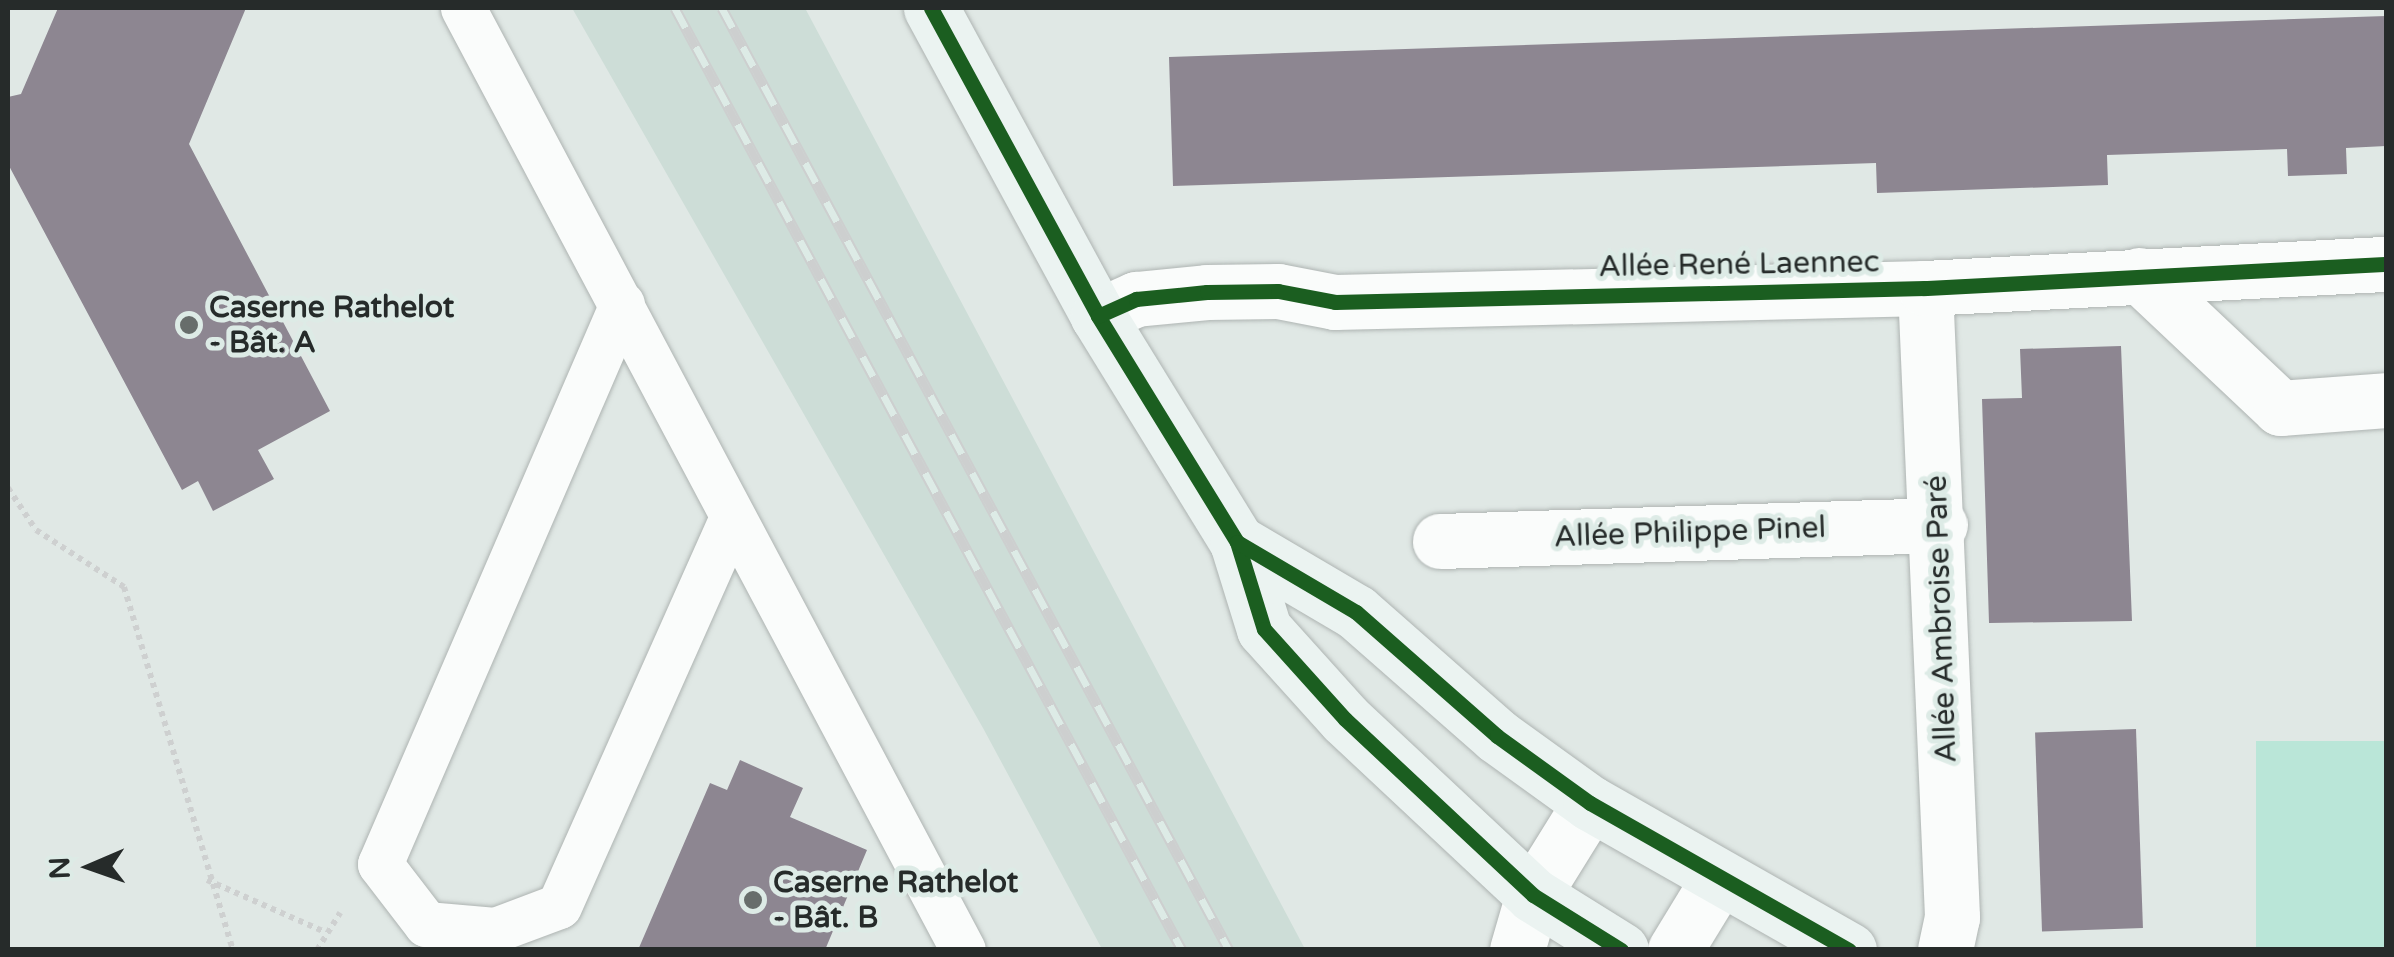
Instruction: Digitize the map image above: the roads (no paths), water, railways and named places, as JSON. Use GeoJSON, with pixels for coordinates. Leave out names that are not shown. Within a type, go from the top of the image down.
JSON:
{"type":"FeatureCollection","features":[{"type":"Feature","properties":{"kind":"street"},"geometry":{"type":"LineString","coordinates":[[931,8],[1098,316],[1237,542],[1264,630],[1346,719],[1533,895],[1620,950]]}},
{"type":"Feature","properties":{"kind":"street","name":"Allée René Laennec"},"geometry":{"type":"LineString","coordinates":[[1098,316],[1136,299],[1207,292],[1278,290],[1335,302],[1925,288],[2386,264]]}},
{"type":"Feature","properties":{"kind":"street"},"geometry":{"type":"LineString","coordinates":[[2139,275],[2280,408],[2386,400]]}},
{"type":"Feature","properties":{"kind":"street","name":"Allée Ambroise Paré"},"geometry":{"type":"LineString","coordinates":[[1925,288],[1940,525],[1952,917],[1945,950]]}},
{"type":"Feature","properties":{"kind":"street","name":"Allée Philippe Pinel"},"geometry":{"type":"LineString","coordinates":[[1440,541],[1940,525]]}},
{"type":"Feature","properties":{"kind":"street"},"geometry":{"type":"LineString","coordinates":[[1237,542],[1356,612],[1497,736],[1590,803],[1849,950]]}},
{"type":"Feature","properties":{"kind":"street"},"geometry":{"type":"LineString","coordinates":[[1517,950],[1533,895],[1590,803]]}},
{"type":"Feature","properties":{"kind":"street"},"geometry":{"type":"LineString","coordinates":[[1675,950],[1718,878]]}},
{"type":"Feature","properties":{"kind":"lane"},"geometry":{"type":"LineString","coordinates":[[463,8],[964,950]]}},
{"type":"Feature","properties":{"kind":"lane"},"geometry":{"type":"LineString","coordinates":[[622,304],[380,864],[426,924],[496,930],[559,906],[732,518]]}},
{"type":"Feature","properties":{"kind":"railway"},"geometry":{"type":"LineString","coordinates":[[675,8],[1182,950]]}},
{"type":"Feature","properties":{"kind":"railway"},"geometry":{"type":"LineString","coordinates":[[722,8],[1229,950]]}},
{"type":"Feature","properties":{"kind":"place","name":"Caserne Rathelot - Bât. A"},"geometry":{"type":"Point","coordinates":[189,325]}},
{"type":"Feature","properties":{"kind":"place","name":"Caserne Rathelot - Bât. B"},"geometry":{"type":"Point","coordinates":[753,900]}}]}
